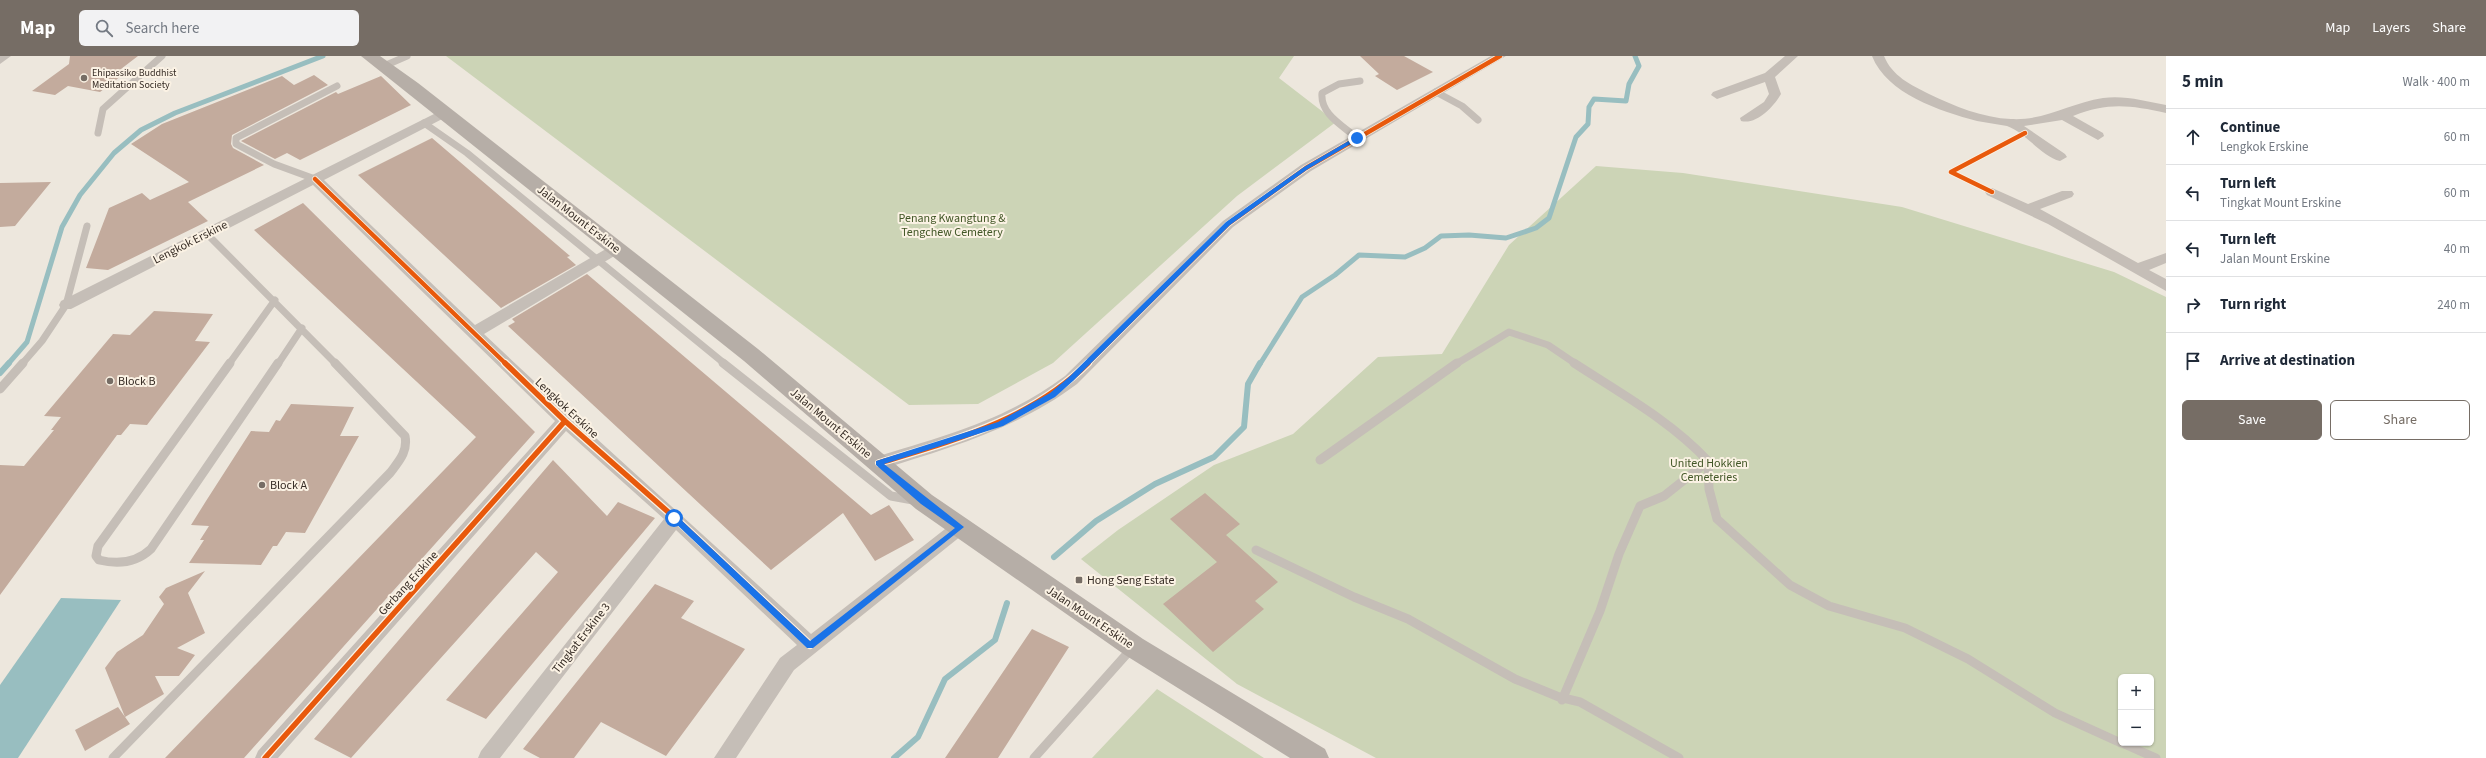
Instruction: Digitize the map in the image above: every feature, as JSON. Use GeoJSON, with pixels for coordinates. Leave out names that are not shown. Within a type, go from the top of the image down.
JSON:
{"type":"FeatureCollection","features":[{"type":"Feature","properties":{"kind":"main road","name":"Jalan Mount Erskine"},"geometry":{"type":"LineString","coordinates":[[369,56],[384,66],[751,355],[924,502],[1134,647],[1315,758]]}},
{"type":"Feature","properties":{"kind":"street"},"geometry":{"type":"LineString","coordinates":[[0,60],[5,56]]}},
{"type":"Feature","properties":{"kind":"street"},"geometry":{"type":"LineString","coordinates":[[878,463],[1000,424],[1052,395],[1071,380],[1228,224],[1306,168],[1500,56]]}},
{"type":"Feature","properties":{"kind":"street"},"geometry":{"type":"LineString","coordinates":[[1717,95],[1769,76],[1792,56]]}},
{"type":"Feature","properties":{"kind":"street"},"geometry":{"type":"LineString","coordinates":[[1878,56],[1878,63],[1882,70],[1904,88],[1990,120],[2011,123],[2053,118],[2102,102],[2125,101],[2166,109]]}},
{"type":"Feature","properties":{"kind":"street"},"geometry":{"type":"LineString","coordinates":[[1746,118],[1769,104],[1775,94],[1769,76]]}},
{"type":"Feature","properties":{"kind":"street","name":"Lengkok Erskine"},"geometry":{"type":"LineString","coordinates":[[66,305],[444,113]]}},
{"type":"Feature","properties":{"kind":"street"},"geometry":{"type":"LineString","coordinates":[[2063,115],[2098,136]]}},
{"type":"Feature","properties":{"kind":"street"},"geometry":{"type":"LineString","coordinates":[[2011,123],[2060,157]]}},
{"type":"Feature","properties":{"kind":"street","name":"Lengkok Erskine"},"geometry":{"type":"LineString","coordinates":[[315,179],[475,332],[565,421],[674,518],[810,645]]}},
{"type":"Feature","properties":{"kind":"street"},"geometry":{"type":"LineString","coordinates":[[1992,192],[2101,247],[2166,286]]}},
{"type":"Feature","properties":{"kind":"street"},"geometry":{"type":"LineString","coordinates":[[2028,209],[2067,194]]}},
{"type":"Feature","properties":{"kind":"street"},"geometry":{"type":"LineString","coordinates":[[475,332],[616,249]]}},
{"type":"Feature","properties":{"kind":"street"},"geometry":{"type":"LineString","coordinates":[[2136,269],[2166,258]]}},
{"type":"Feature","properties":{"kind":"street","name":"Gerbang Erskine"},"geometry":{"type":"LineString","coordinates":[[265,758],[565,421]]}},
{"type":"Feature","properties":{"kind":"street","name":"Tingkat Erskine 3"},"geometry":{"type":"LineString","coordinates":[[488,758],[674,518]]}},
{"type":"Feature","properties":{"kind":"street"},"geometry":{"type":"LineString","coordinates":[[724,758],[782,670],[810,645],[960,527]]}},
{"type":"Feature","properties":{"kind":"lane"},"geometry":{"type":"LineString","coordinates":[[98,133],[103,109],[162,56]]}},
{"type":"Feature","properties":{"kind":"lane"},"geometry":{"type":"LineString","coordinates":[[384,66],[407,56]]}},
{"type":"Feature","properties":{"kind":"lane"},"geometry":{"type":"LineString","coordinates":[[1357,138],[1328,113],[1321,104],[1322,93],[1339,84],[1360,81]]}},
{"type":"Feature","properties":{"kind":"lane"},"geometry":{"type":"LineString","coordinates":[[315,179],[281,169],[259,158],[236,144],[236,138],[337,86]]}},
{"type":"Feature","properties":{"kind":"lane"},"geometry":{"type":"LineString","coordinates":[[1436,92],[1462,106],[1478,120]]}},
{"type":"Feature","properties":{"kind":"lane"},"geometry":{"type":"LineString","coordinates":[[424,123],[467,153],[891,496],[924,502]]}},
{"type":"Feature","properties":{"kind":"lane"},"geometry":{"type":"LineString","coordinates":[[0,389],[42,341],[66,305],[87,226]]}},
{"type":"Feature","properties":{"kind":"lane"},"geometry":{"type":"LineString","coordinates":[[113,758],[403,457],[408,444],[405,436],[302,328],[207,234]]}},
{"type":"Feature","properties":{"kind":"lane"},"geometry":{"type":"LineString","coordinates":[[275,300],[98,546],[95,551],[99,560],[132,562],[146,555],[302,328]]}},
{"type":"Feature","properties":{"kind":"lane"},"geometry":{"type":"LineString","coordinates":[[1320,460],[1408,395],[1476,350],[1509,332],[1548,345],[1656,417],[1694,446],[1708,461],[1709,489],[1718,519],[1748,549],[1790,584],[1829,606],[1906,628],[1968,659],[2055,713],[2118,742]]}},
{"type":"Feature","properties":{"kind":"lane"},"geometry":{"type":"LineString","coordinates":[[1562,700],[1600,611],[1619,554],[1640,506],[1664,496],[1708,461]]}},
{"type":"Feature","properties":{"kind":"lane"},"geometry":{"type":"LineString","coordinates":[[1256,550],[1293,565],[1368,603],[1407,619],[1515,678],[1562,700],[1580,702],[1679,758]]}},
{"type":"Feature","properties":{"kind":"lane"},"geometry":{"type":"LineString","coordinates":[[1034,758],[1134,647]]}},
{"type":"Feature","properties":{"kind":"lane"},"geometry":{"type":"LineString","coordinates":[[2128,746],[2156,758]]}},
{"type":"Feature","properties":{"kind":"green space","name":"Penang Kwangtung & Tengchew Cemetery"},"geometry":{"type":"Polygon","coordinates":[[[446,56],[1294,56],[1279,78],[1336,122],[1237,196],[1053,363],[978,404],[909,405],[446,56]]]}},
{"type":"Feature","properties":{"kind":"green space","name":"United Hokkien Cemeteries"},"geometry":{"type":"Polygon","coordinates":[[[1596,166],[1683,173],[1902,207],[2114,272],[2166,297],[2166,758],[1376,758],[1237,684],[1081,559],[1118,530],[1214,465],[1293,434],[1378,357],[1442,354],[1509,245],[1596,166]]]}},
{"type":"Feature","properties":{"kind":"green space"},"geometry":{"type":"Polygon","coordinates":[[[1157,689],[1264,758],[1092,758],[1157,689]]]}},
{"type":"Feature","properties":{"kind":"water"},"geometry":{"type":"Polygon","coordinates":[[[61,598],[121,600],[18,758],[0,758],[0,685],[61,598]]]}},
{"type":"Feature","properties":{"kind":"building","name":"Ehipassiko Buddhist Meditation Society"},"geometry":{"type":"Polygon","coordinates":[[[70,56],[138,56],[121,69],[129,70],[100,92],[68,86],[55,95],[32,91],[69,64],[70,56]]]}},
{"type":"Feature","properties":{"kind":"building"},"geometry":{"type":"Polygon","coordinates":[[[1360,56],[1404,56],[1433,72],[1397,90],[1375,76],[1379,74],[1360,56]]]}},
{"type":"Feature","properties":{"kind":"building"},"geometry":{"type":"Polygon","coordinates":[[[314,75],[328,85],[232,135],[231,144],[233,148],[264,165],[188,202],[208,221],[108,270],[86,268],[109,208],[142,193],[150,200],[189,182],[131,144],[162,124],[282,76],[294,85],[314,75]]]}},
{"type":"Feature","properties":{"kind":"building"},"geometry":{"type":"Polygon","coordinates":[[[381,76],[411,105],[300,160],[287,153],[275,159],[241,141],[336,92],[338,94],[381,76]]]}},
{"type":"Feature","properties":{"kind":"building"},"geometry":{"type":"Polygon","coordinates":[[[432,138],[570,256],[567,257],[576,265],[501,308],[358,175],[432,138]]]}},
{"type":"Feature","properties":{"kind":"building"},"geometry":{"type":"Polygon","coordinates":[[[51,182],[15,226],[0,227],[0,183],[51,182]]]}},
{"type":"Feature","properties":{"kind":"building"},"geometry":{"type":"Polygon","coordinates":[[[303,203],[535,432],[244,758],[165,758],[476,437],[254,230],[303,203]]]}},
{"type":"Feature","properties":{"kind":"building"},"geometry":{"type":"Polygon","coordinates":[[[587,274],[871,515],[889,505],[914,540],[875,561],[843,513],[771,570],[508,326],[515,322],[512,319],[587,274]]]}},
{"type":"Feature","properties":{"kind":"building"},"geometry":{"type":"Polygon","coordinates":[[[154,311],[213,314],[195,341],[210,342],[147,425],[130,424],[121,435],[117,435],[0,595],[0,465],[24,466],[54,430],[51,430],[61,417],[44,416],[113,334],[130,335],[154,311]]]}},
{"type":"Feature","properties":{"kind":"building","name":"Block A"},"geometry":{"type":"Polygon","coordinates":[[[291,404],[354,407],[340,436],[359,436],[305,533],[286,532],[277,546],[273,546],[261,565],[189,563],[204,540],[200,540],[209,526],[191,525],[206,501],[251,431],[269,432],[276,420],[280,421],[291,404]]]}},
{"type":"Feature","properties":{"kind":"building"},"geometry":{"type":"Polygon","coordinates":[[[553,460],[607,516],[618,502],[655,518],[486,719],[446,700],[558,572],[536,552],[351,758],[314,739],[553,460]]]}},
{"type":"Feature","properties":{"kind":"building"},"geometry":{"type":"Polygon","coordinates":[[[1205,493],[1240,524],[1226,535],[1278,582],[1255,601],[1264,609],[1213,652],[1163,604],[1217,562],[1170,519],[1205,493]]]}},
{"type":"Feature","properties":{"kind":"building"},"geometry":{"type":"Polygon","coordinates":[[[205,571],[188,593],[205,633],[177,648],[195,655],[179,676],[155,676],[164,694],[125,717],[105,668],[117,652],[143,635],[164,604],[159,597],[166,588],[205,571]]]}},
{"type":"Feature","properties":{"kind":"building"},"geometry":{"type":"Polygon","coordinates":[[[655,584],[694,601],[681,618],[745,649],[666,756],[601,722],[574,758],[540,758],[523,749],[655,584]]]}},
{"type":"Feature","properties":{"kind":"building"},"geometry":{"type":"Polygon","coordinates":[[[1032,629],[1069,647],[998,758],[945,758],[1032,629]]]}},
{"type":"Feature","properties":{"kind":"building"},"geometry":{"type":"Polygon","coordinates":[[[118,707],[130,724],[85,751],[75,730],[118,707]]]}},
{"type":"Feature","properties":{"kind":"waterway"},"geometry":{"type":"LineString","coordinates":[[8,364],[27,342],[62,227],[80,195],[114,153],[141,130],[175,113],[323,56]]}},
{"type":"Feature","properties":{"kind":"waterway"},"geometry":{"type":"LineString","coordinates":[[1260,364],[1302,297],[1335,275],[1359,255],[1405,257],[1425,248],[1441,236],[1469,235],[1506,238],[1536,228],[1549,218],[1576,137],[1588,124],[1589,107],[1594,99],[1626,101],[1629,84],[1639,66],[1635,56]]}},
{"type":"Feature","properties":{"kind":"waterway"},"geometry":{"type":"LineString","coordinates":[[0,373],[9,363]]}},
{"type":"Feature","properties":{"kind":"waterway"},"geometry":{"type":"LineString","coordinates":[[1054,557],[1096,521],[1155,484],[1214,457],[1244,427],[1248,384],[1260,363]]}},
{"type":"Feature","properties":{"kind":"waterway"},"geometry":{"type":"LineString","coordinates":[[894,758],[918,737],[945,679],[995,640],[1007,603]]}},
{"type":"Feature","properties":{"kind":"cycle path"},"geometry":{"type":"LineString","coordinates":[[879,463],[980,431],[1027,410],[1049,396],[1071,380],[1228,224],[1306,168],[1500,56]]}},
{"type":"Feature","properties":{"kind":"cycle path"},"geometry":{"type":"LineString","coordinates":[[1992,192],[1951,172],[2025,133]]}},
{"type":"Feature","properties":{"kind":"cycle path"},"geometry":{"type":"LineString","coordinates":[[315,179],[565,421],[675,518],[810,645]]}},
{"type":"Feature","properties":{"kind":"cycle path"},"geometry":{"type":"LineString","coordinates":[[265,758],[565,421]]}},
{"type":"Feature","properties":{"kind":"place","name":"Ehipassiko Buddhist Meditation Society"},"geometry":{"type":"Point","coordinates":[84,78]}},
{"type":"Feature","properties":{"kind":"place","name":"Block B"},"geometry":{"type":"Point","coordinates":[110,381]}},
{"type":"Feature","properties":{"kind":"place","name":"Block A"},"geometry":{"type":"Point","coordinates":[262,485]}},
{"type":"Feature","properties":{"kind":"place","name":"Hong Seng Estate"},"geometry":{"type":"Point","coordinates":[1079,580]}},
{"type":"Feature","properties":{"kind":"route"},"geometry":{"type":"LineString","coordinates":[[674,518],[810,645],[960,527],[924,502],[878,463],[975,434],[1000,424],[1052,395],[1071,380],[1185,264],[1228,224],[1306,168],[1357,138]]}}]}
